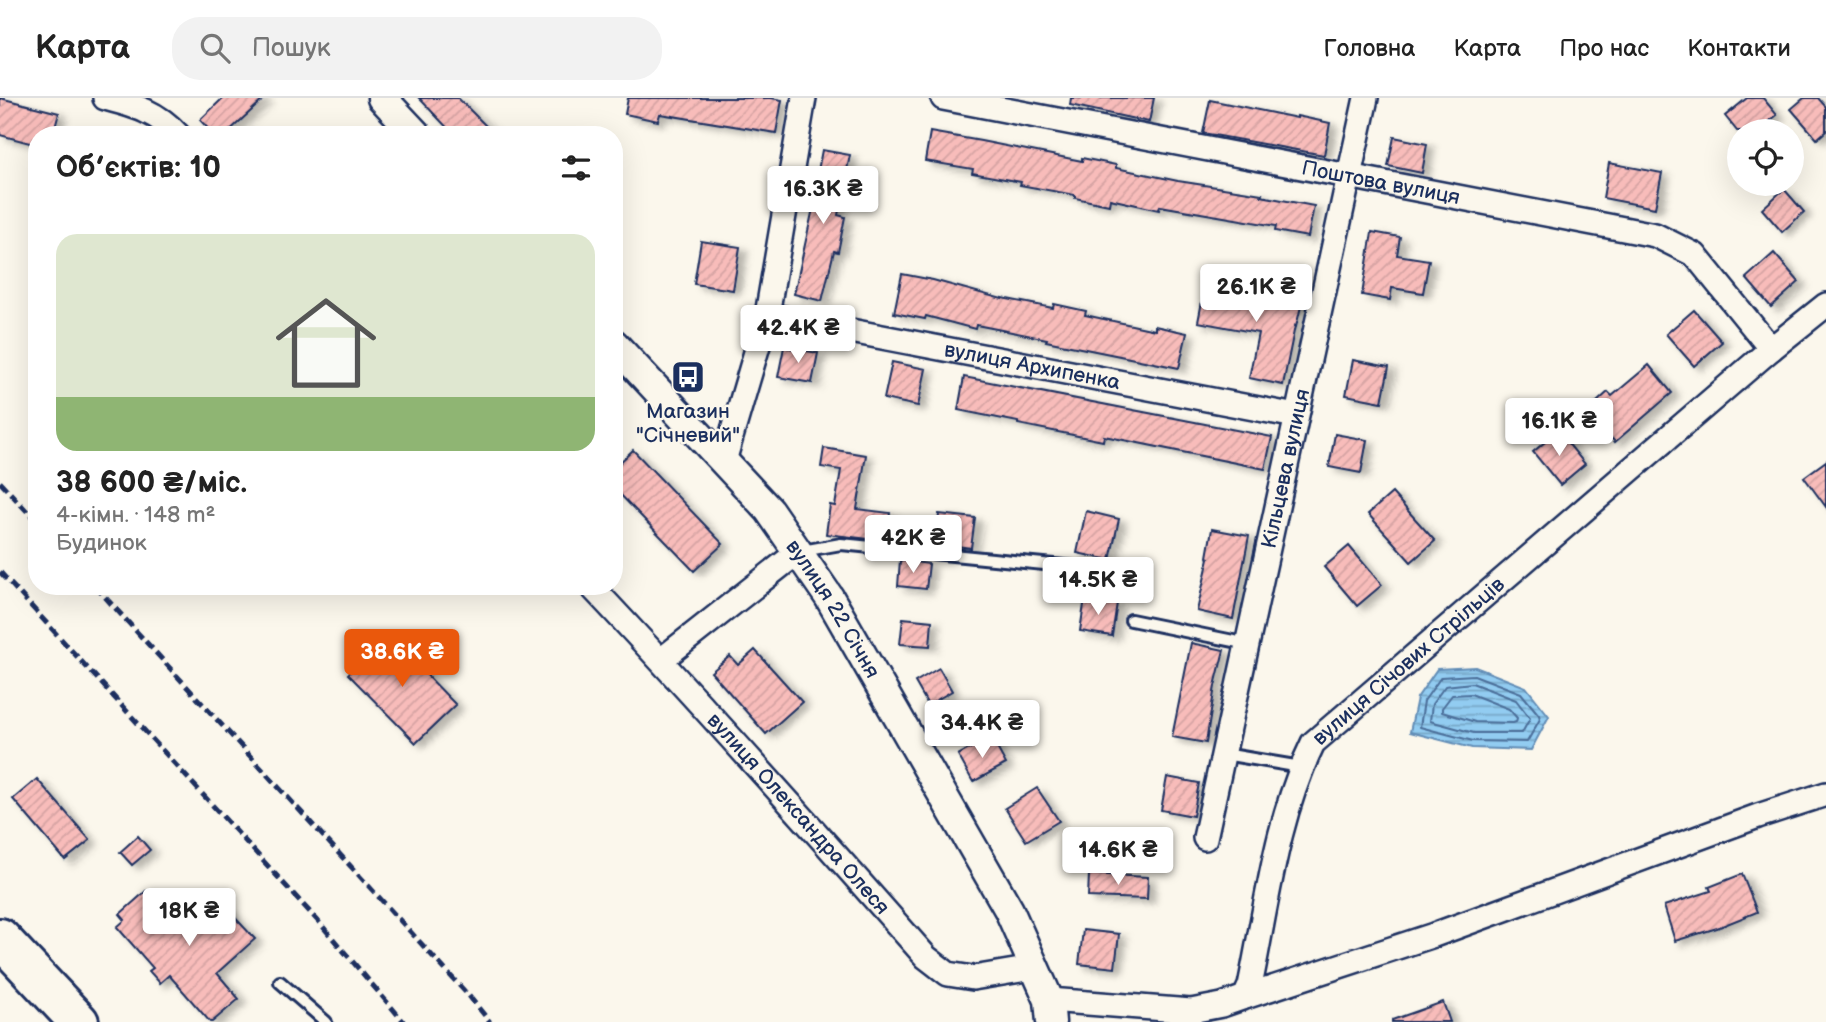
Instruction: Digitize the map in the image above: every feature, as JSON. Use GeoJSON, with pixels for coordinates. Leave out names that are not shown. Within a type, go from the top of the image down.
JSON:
{"type":"FeatureCollection","features":[{"type":"Feature","properties":{"kind":"highway"},"geometry":{"type":"LineString","coordinates":[[0,938],[79,1022]]}},
{"type":"Feature","properties":{"kind":"street"},"geometry":{"type":"LineString","coordinates":[[105,98],[139,107],[170,126]]}},
{"type":"Feature","properties":{"kind":"street"},"geometry":{"type":"LineString","coordinates":[[382,98],[408,126]]}},
{"type":"Feature","properties":{"kind":"street"},"geometry":{"type":"LineString","coordinates":[[724,461],[767,315],[804,98]]}},
{"type":"Feature","properties":{"kind":"street","name":"Поштова вулиця"},"geometry":{"type":"LineString","coordinates":[[943,98],[1655,235],[1695,255],[1771,349]]}},
{"type":"Feature","properties":{"kind":"street","name":"Кільцева вулиця"},"geometry":{"type":"LineString","coordinates":[[1205,838],[1366,98]]}},
{"type":"Feature","properties":{"kind":"street","name":"вулиця Січових Стрільців"},"geometry":{"type":"LineString","coordinates":[[1245,997],[1250,986],[1283,819],[1301,767],[1313,743],[1771,349],[1826,305]]}},
{"type":"Feature","properties":{"kind":"street","name":"вулиця Архипенка"},"geometry":{"type":"LineString","coordinates":[[767,315],[1296,416]]}},
{"type":"Feature","properties":{"kind":"street","name":"вулиця 22 Січня"},"geometry":{"type":"LineString","coordinates":[[623,354],[769,510],[829,597],[1009,910],[1050,1011]]}},
{"type":"Feature","properties":{"kind":"street"},"geometry":{"type":"LineString","coordinates":[[661,660],[798,552]]}},
{"type":"Feature","properties":{"kind":"street","name":"вулиця Олександра Олеся"},"geometry":{"type":"LineString","coordinates":[[600,595],[661,660],[926,957],[947,974],[973,978],[1034,968]]}},
{"type":"Feature","properties":{"kind":"street"},"geometry":{"type":"LineString","coordinates":[[1050,1011],[1191,1010],[1222,1005],[1434,934],[1758,816],[1826,794]]}},
{"type":"Feature","properties":{"kind":"lane"},"geometry":{"type":"LineString","coordinates":[[798,552],[841,544],[1074,567]]}},
{"type":"Feature","properties":{"kind":"lane"},"geometry":{"type":"LineString","coordinates":[[1131,620],[1248,644]]}},
{"type":"Feature","properties":{"kind":"lane"},"geometry":{"type":"LineString","coordinates":[[1224,754],[1301,767]]}},
{"type":"Feature","properties":{"kind":"lane"},"geometry":{"type":"LineString","coordinates":[[280,982],[326,1022]]}},
{"type":"Feature","properties":{"kind":"water"},"geometry":{"type":"Polygon","coordinates":[[[1475,667],[1526,687],[1549,716],[1531,750],[1472,748],[1410,732],[1417,698],[1437,669],[1475,667]]]}},
{"type":"Feature","properties":{"kind":"building"},"geometry":{"type":"Polygon","coordinates":[[[0,98],[59,113],[55,126],[28,126],[28,143],[0,135],[0,98]]]}},
{"type":"Feature","properties":{"kind":"building"},"geometry":{"type":"Polygon","coordinates":[[[223,98],[265,98],[235,126],[206,126],[200,120],[223,98]]]}},
{"type":"Feature","properties":{"kind":"building"},"geometry":{"type":"Polygon","coordinates":[[[419,98],[458,98],[486,126],[445,126],[419,98]]]}},
{"type":"Feature","properties":{"kind":"building"},"geometry":{"type":"Polygon","coordinates":[[[628,98],[782,100],[776,133],[660,114],[658,121],[625,114],[628,98]]]}},
{"type":"Feature","properties":{"kind":"building"},"geometry":{"type":"Polygon","coordinates":[[[1071,98],[1154,98],[1149,122],[1070,105],[1071,98]]]}},
{"type":"Feature","properties":{"kind":"building"},"geometry":{"type":"Polygon","coordinates":[[[1747,98],[1763,98],[1777,115],[1772,119],[1727,119],[1725,116],[1747,98]]]}},
{"type":"Feature","properties":{"kind":"building"},"geometry":{"type":"Polygon","coordinates":[[[1804,98],[1818,98],[1826,107],[1826,131],[1817,139],[1804,124],[1804,119],[1800,119],[1791,109],[1804,98]]]}},
{"type":"Feature","properties":{"kind":"building"},"geometry":{"type":"Polygon","coordinates":[[[1210,100],[1330,123],[1324,155],[1203,133],[1210,100]]]}},
{"type":"Feature","properties":{"kind":"building"},"geometry":{"type":"Polygon","coordinates":[[[930,132],[1082,161],[1082,158],[1178,181],[1262,194],[1261,196],[1314,206],[1308,237],[1275,231],[1276,226],[1160,206],[1159,210],[1110,199],[1109,205],[1075,198],[1075,195],[1020,185],[1021,182],[972,173],[973,169],[925,161],[930,132]]]}},
{"type":"Feature","properties":{"kind":"building"},"geometry":{"type":"Polygon","coordinates":[[[1394,137],[1427,144],[1422,173],[1388,166],[1394,137]]]}},
{"type":"Feature","properties":{"kind":"building"},"geometry":{"type":"Polygon","coordinates":[[[822,150],[850,155],[838,215],[845,217],[838,252],[834,251],[822,301],[794,294],[818,186],[815,186],[822,150]]]}},
{"type":"Feature","properties":{"kind":"building"},"geometry":{"type":"Polygon","coordinates":[[[1609,163],[1662,173],[1655,208],[1603,198],[1609,163]]]}},
{"type":"Feature","properties":{"kind":"building"},"geometry":{"type":"Polygon","coordinates":[[[1776,196],[1790,196],[1804,212],[1782,232],[1762,209],[1776,196]]]}},
{"type":"Feature","properties":{"kind":"building"},"geometry":{"type":"Polygon","coordinates":[[[1372,232],[1400,237],[1397,255],[1429,260],[1423,293],[1392,288],[1390,300],[1362,295],[1372,232]]]}},
{"type":"Feature","properties":{"kind":"building"},"geometry":{"type":"Polygon","coordinates":[[[701,241],[740,247],[733,290],[694,284],[701,241]]]}},
{"type":"Feature","properties":{"kind":"building"},"geometry":{"type":"Polygon","coordinates":[[[1774,253],[1799,282],[1771,307],[1746,278],[1774,253]]]}},
{"type":"Feature","properties":{"kind":"building"},"geometry":{"type":"Polygon","coordinates":[[[902,274],[1002,299],[1053,308],[1054,304],[1086,311],[1085,315],[1155,330],[1155,326],[1187,333],[1179,368],[976,325],[975,329],[926,316],[925,319],[894,313],[902,274]]]}},
{"type":"Feature","properties":{"kind":"building"},"geometry":{"type":"Polygon","coordinates":[[[1206,281],[1303,298],[1283,385],[1249,378],[1258,333],[1198,322],[1206,281]]]}},
{"type":"Feature","properties":{"kind":"building"},"geometry":{"type":"Polygon","coordinates":[[[1694,310],[1722,342],[1694,366],[1666,334],[1694,310]]]}},
{"type":"Feature","properties":{"kind":"building"},"geometry":{"type":"Polygon","coordinates":[[[784,347],[818,353],[812,383],[778,377],[784,347]]]}},
{"type":"Feature","properties":{"kind":"building"},"geometry":{"type":"Polygon","coordinates":[[[1353,360],[1389,367],[1382,402],[1346,395],[1353,360]]]}},
{"type":"Feature","properties":{"kind":"building"},"geometry":{"type":"Polygon","coordinates":[[[892,362],[926,369],[918,406],[884,399],[892,362]]]}},
{"type":"Feature","properties":{"kind":"building"},"geometry":{"type":"Polygon","coordinates":[[[1649,365],[1672,393],[1615,442],[1587,411],[1608,392],[1612,396],[1649,365]]]}},
{"type":"Feature","properties":{"kind":"building"},"geometry":{"type":"Polygon","coordinates":[[[964,377],[1272,437],[1265,469],[1104,436],[1103,441],[958,410],[964,377]]]}},
{"type":"Feature","properties":{"kind":"building"},"geometry":{"type":"Polygon","coordinates":[[[1558,431],[1585,464],[1560,485],[1533,452],[1558,431]]]}},
{"type":"Feature","properties":{"kind":"building"},"geometry":{"type":"Polygon","coordinates":[[[1335,434],[1367,440],[1361,473],[1329,467],[1335,434]]]}},
{"type":"Feature","properties":{"kind":"building"},"geometry":{"type":"Polygon","coordinates":[[[824,448],[866,455],[857,509],[890,513],[886,541],[826,534],[830,505],[835,506],[841,470],[821,467],[824,448]]]}},
{"type":"Feature","properties":{"kind":"building"},"geometry":{"type":"Polygon","coordinates":[[[633,450],[723,544],[694,571],[623,497],[623,459],[633,450]]]}},
{"type":"Feature","properties":{"kind":"building"},"geometry":{"type":"Polygon","coordinates":[[[1826,461],[1826,507],[1804,477],[1826,461]]]}},
{"type":"Feature","properties":{"kind":"building"},"geometry":{"type":"Polygon","coordinates":[[[1392,493],[1435,541],[1411,562],[1368,514],[1392,493]]]}},
{"type":"Feature","properties":{"kind":"building"},"geometry":{"type":"Polygon","coordinates":[[[1086,511],[1119,519],[1110,560],[1077,553],[1086,511]]]}},
{"type":"Feature","properties":{"kind":"building"},"geometry":{"type":"Polygon","coordinates":[[[939,514],[975,518],[971,548],[936,543],[939,514]]]}},
{"type":"Feature","properties":{"kind":"building"},"geometry":{"type":"Polygon","coordinates":[[[1212,529],[1249,536],[1233,619],[1197,611],[1209,558],[1212,529]]]}},
{"type":"Feature","properties":{"kind":"building"},"geometry":{"type":"Polygon","coordinates":[[[1349,546],[1382,585],[1357,606],[1324,567],[1349,546]]]}},
{"type":"Feature","properties":{"kind":"building"},"geometry":{"type":"Polygon","coordinates":[[[900,560],[929,564],[926,589],[898,586],[900,560]]]}},
{"type":"Feature","properties":{"kind":"building"},"geometry":{"type":"Polygon","coordinates":[[[1085,598],[1117,603],[1112,636],[1080,631],[1085,598]]]}},
{"type":"Feature","properties":{"kind":"building"},"geometry":{"type":"Polygon","coordinates":[[[903,618],[932,621],[930,646],[900,644],[903,618]]]}},
{"type":"Feature","properties":{"kind":"building"},"geometry":{"type":"Polygon","coordinates":[[[388,635],[456,705],[416,743],[348,674],[388,635]]]}},
{"type":"Feature","properties":{"kind":"building"},"geometry":{"type":"Polygon","coordinates":[[[1191,643],[1224,650],[1206,743],[1172,737],[1191,643]]]}},
{"type":"Feature","properties":{"kind":"building"},"geometry":{"type":"Polygon","coordinates":[[[755,650],[802,702],[766,734],[711,672],[730,656],[738,665],[755,650]]]}},
{"type":"Feature","properties":{"kind":"building"},"geometry":{"type":"Polygon","coordinates":[[[939,668],[952,691],[928,705],[915,682],[939,668]]]}},
{"type":"Feature","properties":{"kind":"building"},"geometry":{"type":"Polygon","coordinates":[[[991,737],[1006,764],[973,782],[958,755],[991,737]]]}},
{"type":"Feature","properties":{"kind":"building"},"geometry":{"type":"Polygon","coordinates":[[[1167,777],[1199,783],[1193,816],[1161,810],[1167,777]]]}},
{"type":"Feature","properties":{"kind":"building"},"geometry":{"type":"Polygon","coordinates":[[[37,779],[90,840],[65,860],[13,799],[37,779]]]}},
{"type":"Feature","properties":{"kind":"building"},"geometry":{"type":"Polygon","coordinates":[[[1037,788],[1059,821],[1026,841],[1005,808],[1037,788]]]}},
{"type":"Feature","properties":{"kind":"building"},"geometry":{"type":"Polygon","coordinates":[[[138,836],[150,850],[132,865],[120,852],[138,836]]]}},
{"type":"Feature","properties":{"kind":"building"},"geometry":{"type":"Polygon","coordinates":[[[1089,874],[1148,877],[1147,899],[1088,897],[1089,874]]]}},
{"type":"Feature","properties":{"kind":"building"},"geometry":{"type":"Polygon","coordinates":[[[1742,874],[1757,912],[1675,941],[1664,906],[1711,891],[1709,887],[1742,874]]]}},
{"type":"Feature","properties":{"kind":"building"},"geometry":{"type":"Polygon","coordinates":[[[146,891],[172,921],[185,911],[189,916],[212,893],[255,939],[217,973],[239,999],[212,1022],[169,975],[160,983],[149,971],[153,968],[117,927],[125,920],[120,914],[146,891]]]}},
{"type":"Feature","properties":{"kind":"building"},"geometry":{"type":"Polygon","coordinates":[[[1083,930],[1119,934],[1115,968],[1079,964],[1083,930]]]}},
{"type":"Feature","properties":{"kind":"building"},"geometry":{"type":"Polygon","coordinates":[[[1443,1002],[1450,1022],[1392,1022],[1392,1020],[1443,1002]]]}},
{"type":"Feature","properties":{"kind":"railway"},"geometry":{"type":"LineString","coordinates":[[0,482],[28,512]]}},
{"type":"Feature","properties":{"kind":"railway"},"geometry":{"type":"LineString","coordinates":[[0,572],[318,921],[404,1022]]}},
{"type":"Feature","properties":{"kind":"railway"},"geometry":{"type":"LineString","coordinates":[[103,595],[490,1022]]}},
{"type":"Feature","properties":{"kind":"place","name":"Магазин \"Січневий\""},"geometry":{"type":"Point","coordinates":[688,377]}}]}
